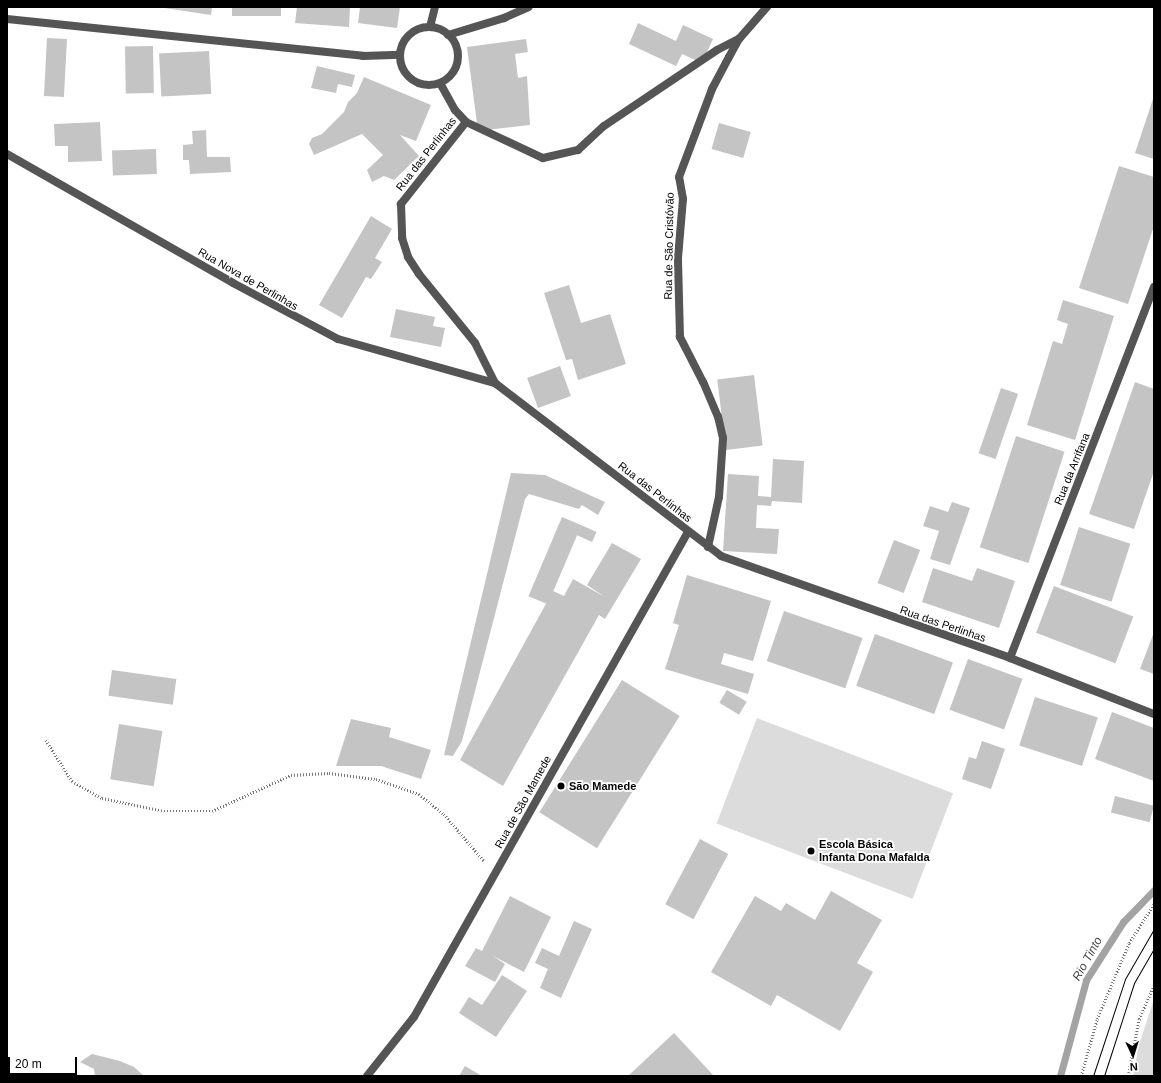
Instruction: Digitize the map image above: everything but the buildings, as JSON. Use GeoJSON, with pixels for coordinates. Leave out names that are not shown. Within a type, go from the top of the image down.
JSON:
{"type":"FeatureCollection","features":[{"type":"Feature","properties":{"kind":"street"},"geometry":{"type":"LineString","coordinates":[[430,27],[435,7]]}},
{"type":"Feature","properties":{"kind":"street"},"geometry":{"type":"LineString","coordinates":[[448,35],[504,18],[529,7]]}},
{"type":"Feature","properties":{"kind":"street","name":"Rua de São Cristóvão"},"geometry":{"type":"LineString","coordinates":[[708,547],[719,497],[723,438],[715,410],[680,337],[678,272],[683,199],[679,177],[712,89],[739,39],[767,7]]}},
{"type":"Feature","properties":{"kind":"street"},"geometry":{"type":"LineString","coordinates":[[7,20],[107,28],[363,56],[400,55]]}},
{"type":"Feature","properties":{"kind":"street"},"geometry":{"type":"LineString","coordinates":[[430,27],[448,35],[457,50],[458,60],[448,78],[440,83],[429,85],[410,79],[404,71],[400,55],[407,37],[415,30],[430,27]]}},
{"type":"Feature","properties":{"kind":"street"},"geometry":{"type":"LineString","coordinates":[[466,122],[543,158],[565,155],[578,150],[604,126],[717,50],[739,39]]}},
{"type":"Feature","properties":{"kind":"street","name":"Rua das Perlinhas"},"geometry":{"type":"LineString","coordinates":[[440,83],[455,110],[466,122],[401,204],[402,238],[408,257],[415,269],[475,343],[495,383],[721,556],[1010,658],[1154,714]]}},
{"type":"Feature","properties":{"kind":"street","name":"Rua Nova de Perlinhas"},"geometry":{"type":"LineString","coordinates":[[7,154],[232,283],[338,339],[495,383]]}},
{"type":"Feature","properties":{"kind":"street","name":"Rua da Arrifana"},"geometry":{"type":"LineString","coordinates":[[1010,658],[1154,287]]}},
{"type":"Feature","properties":{"kind":"street","name":"Rua de São Mamede"},"geometry":{"type":"LineString","coordinates":[[367,1076],[414,1017],[688,532]]}},
{"type":"Feature","properties":{"kind":"path"},"geometry":{"type":"LineString","coordinates":[[46,740],[72,780],[102,798],[164,811],[212,811],[291,775],[329,773],[376,779],[419,794],[444,814],[479,858],[497,871]]}},
{"type":"Feature","properties":{"kind":"path"},"geometry":{"type":"LineString","coordinates":[[1081,1076],[1097,1019],[1129,943],[1154,904]]}},
{"type":"Feature","properties":{"kind":"path"},"geometry":{"type":"LineString","coordinates":[[1128,1076],[1139,1019],[1154,984]]}},
{"type":"Feature","properties":{"kind":"shaded area"},"geometry":{"type":"Polygon","coordinates":[[[757,718],[953,793],[913,899],[717,823],[757,718]]]}},
{"type":"Feature","properties":{"kind":"shaded area"},"geometry":{"type":"Polygon","coordinates":[[[1154,999],[1153,1076],[1133,1076],[1139,1045],[1154,999]]]}},
{"type":"Feature","properties":{"kind":"waterway","name":"Rio Tinto"},"geometry":{"type":"LineString","coordinates":[[1060,1076],[1086,980],[1123,922],[1154,890]]}},
{"type":"Feature","properties":{"kind":"tram line"},"geometry":{"type":"LineString","coordinates":[[1093,1076],[1125,979],[1154,929]]}},
{"type":"Feature","properties":{"kind":"tram line"},"geometry":{"type":"LineString","coordinates":[[1104,1076],[1134,983],[1154,949]]}},
{"type":"Feature","properties":{"kind":"place","name":"São Mamede"},"geometry":{"type":"Point","coordinates":[561,786]}},
{"type":"Feature","properties":{"kind":"place","name":"Escola Básica Infanta Dona Mafalda"},"geometry":{"type":"Point","coordinates":[811,851]}}]}
